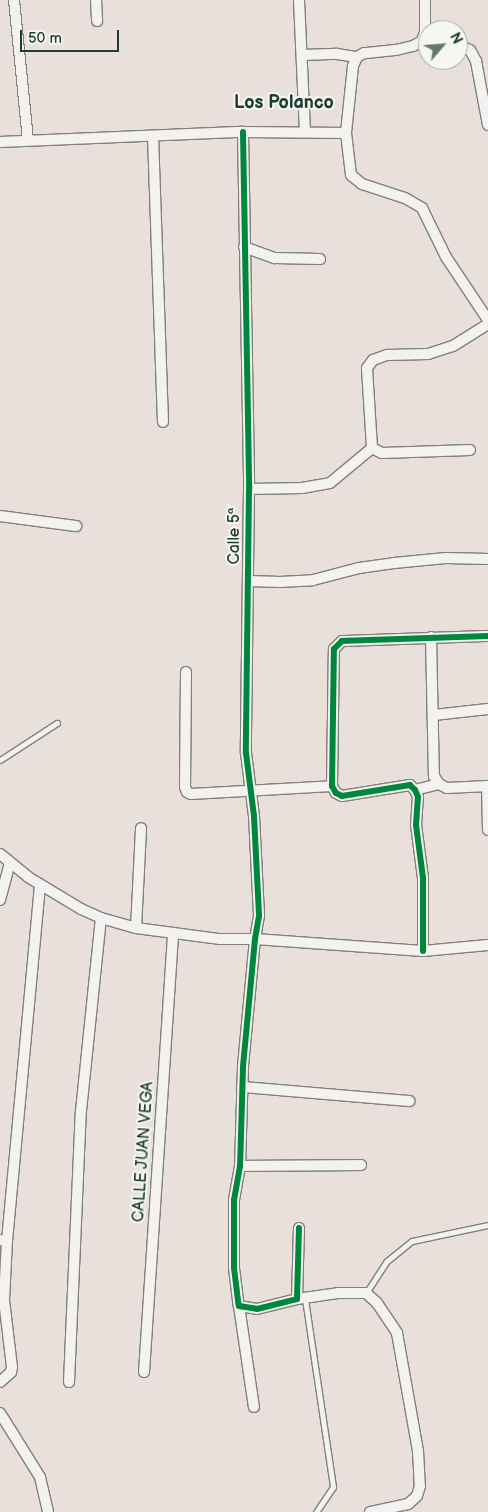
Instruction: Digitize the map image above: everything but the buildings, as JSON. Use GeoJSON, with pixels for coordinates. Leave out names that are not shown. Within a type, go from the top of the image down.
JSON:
{"type":"FeatureCollection","features":[{"type":"Feature","properties":{"kind":"street"},"geometry":{"type":"LineString","coordinates":[[14,0],[28,140]]}},
{"type":"Feature","properties":{"kind":"street"},"geometry":{"type":"LineString","coordinates":[[96,0],[97,21]]}},
{"type":"Feature","properties":{"kind":"street"},"geometry":{"type":"LineString","coordinates":[[298,0],[305,132]]}},
{"type":"Feature","properties":{"kind":"street"},"geometry":{"type":"LineString","coordinates":[[425,0],[425,20]]}},
{"type":"Feature","properties":{"kind":"street"},"geometry":{"type":"LineString","coordinates":[[302,55],[337,54],[357,57],[374,51],[418,44]]}},
{"type":"Feature","properties":{"kind":"street"},"geometry":{"type":"LineString","coordinates":[[468,49],[476,61],[488,125]]}},
{"type":"Feature","properties":{"kind":"street"},"geometry":{"type":"LineString","coordinates":[[357,57],[353,66],[346,133],[350,175],[362,184],[405,198],[422,208],[446,257],[488,322],[453,346],[428,354],[387,355],[373,360],[367,368],[372,448]]}},
{"type":"Feature","properties":{"kind":"street"},"geometry":{"type":"LineString","coordinates":[[0,142],[243,132],[346,133]]}},
{"type":"Feature","properties":{"kind":"street","name":"Calle 5ª"},"geometry":{"type":"LineString","coordinates":[[243,132],[249,489],[246,753],[251,790],[259,916],[255,939],[242,1087],[240,1166],[234,1200],[234,1268],[254,1407]]}},
{"type":"Feature","properties":{"kind":"street"},"geometry":{"type":"LineString","coordinates":[[154,136],[163,422]]}},
{"type":"Feature","properties":{"kind":"street"},"geometry":{"type":"LineString","coordinates":[[244,247],[274,258],[320,259]]}},
{"type":"Feature","properties":{"kind":"street"},"geometry":{"type":"LineString","coordinates":[[249,489],[302,488],[330,483],[372,448]]}},
{"type":"Feature","properties":{"kind":"street"},"geometry":{"type":"LineString","coordinates":[[372,448],[382,453],[470,450]]}},
{"type":"Feature","properties":{"kind":"street"},"geometry":{"type":"LineString","coordinates":[[0,516],[76,526]]}},
{"type":"Feature","properties":{"kind":"street"},"geometry":{"type":"LineString","coordinates":[[249,581],[313,580],[360,568],[394,563],[446,558],[488,559]]}},
{"type":"Feature","properties":{"kind":"street"},"geometry":{"type":"LineString","coordinates":[[423,951],[422,878],[416,825],[418,797],[415,790],[410,785],[342,796],[336,793],[332,786],[334,649],[342,641],[488,636]]}},
{"type":"Feature","properties":{"kind":"street"},"geometry":{"type":"LineString","coordinates":[[431,637],[434,776],[438,784]]}},
{"type":"Feature","properties":{"kind":"street"},"geometry":{"type":"LineString","coordinates":[[186,672],[185,787],[187,792],[191,794],[332,786]]}},
{"type":"Feature","properties":{"kind":"street"},"geometry":{"type":"LineString","coordinates":[[434,715],[488,709]]}},
{"type":"Feature","properties":{"kind":"street"},"geometry":{"type":"LineString","coordinates":[[415,790],[438,784],[456,789],[487,786],[488,830]]}},
{"type":"Feature","properties":{"kind":"street"},"geometry":{"type":"LineString","coordinates":[[136,928],[142,828]]}},
{"type":"Feature","properties":{"kind":"street"},"geometry":{"type":"LineString","coordinates":[[0,854],[40,884],[101,918],[136,928],[220,939],[255,939],[423,951],[488,945]]}},
{"type":"Feature","properties":{"kind":"street"},"geometry":{"type":"LineString","coordinates":[[0,900],[10,863]]}},
{"type":"Feature","properties":{"kind":"street"},"geometry":{"type":"LineString","coordinates":[[0,1382],[11,1372],[12,1367],[2,1300],[3,1240],[40,884]]}},
{"type":"Feature","properties":{"kind":"street"},"geometry":{"type":"LineString","coordinates":[[69,1382],[81,1111],[101,918]]}},
{"type":"Feature","properties":{"kind":"street","name":"CALLE JUAN VEGA"},"geometry":{"type":"LineString","coordinates":[[144,1372],[173,934]]}},
{"type":"Feature","properties":{"kind":"street"},"geometry":{"type":"LineString","coordinates":[[242,1087],[409,1101]]}},
{"type":"Feature","properties":{"kind":"street"},"geometry":{"type":"LineString","coordinates":[[240,1166],[361,1165]]}},
{"type":"Feature","properties":{"kind":"street"},"geometry":{"type":"LineString","coordinates":[[299,1228],[301,1299]]}},
{"type":"Feature","properties":{"kind":"street"},"geometry":{"type":"LineString","coordinates":[[239,1306],[257,1309],[338,1293],[366,1293],[377,1303],[397,1333],[420,1469],[420,1486],[417,1496],[408,1504],[370,1512]]}},
{"type":"Feature","properties":{"kind":"street"},"geometry":{"type":"LineString","coordinates":[[0,1413],[40,1477],[48,1512]]}},
{"type":"Feature","properties":{"kind":"lane"},"geometry":{"type":"LineString","coordinates":[[0,760],[57,723]]}},
{"type":"Feature","properties":{"kind":"lane"},"geometry":{"type":"LineString","coordinates":[[366,1293],[387,1261],[412,1241],[488,1225]]}},
{"type":"Feature","properties":{"kind":"lane"},"geometry":{"type":"LineString","coordinates":[[301,1299],[333,1487],[316,1512]]}},
{"type":"Feature","properties":{"kind":"cycle path"},"geometry":{"type":"LineString","coordinates":[[243,132],[249,489],[246,753],[254,816],[259,916],[255,939],[243,1067],[240,1166],[234,1200],[234,1268],[239,1306],[257,1309],[297,1299],[299,1228]]}},
{"type":"Feature","properties":{"kind":"cycle path"},"geometry":{"type":"LineString","coordinates":[[423,951],[423,878],[416,825],[418,797],[415,790],[410,785],[342,796],[336,793],[332,786],[334,649],[342,641],[488,636]]}},
{"type":"Feature","properties":{"kind":"district","name":"Los Polanco"},"geometry":{"type":"Point","coordinates":[284,103]}}]}
